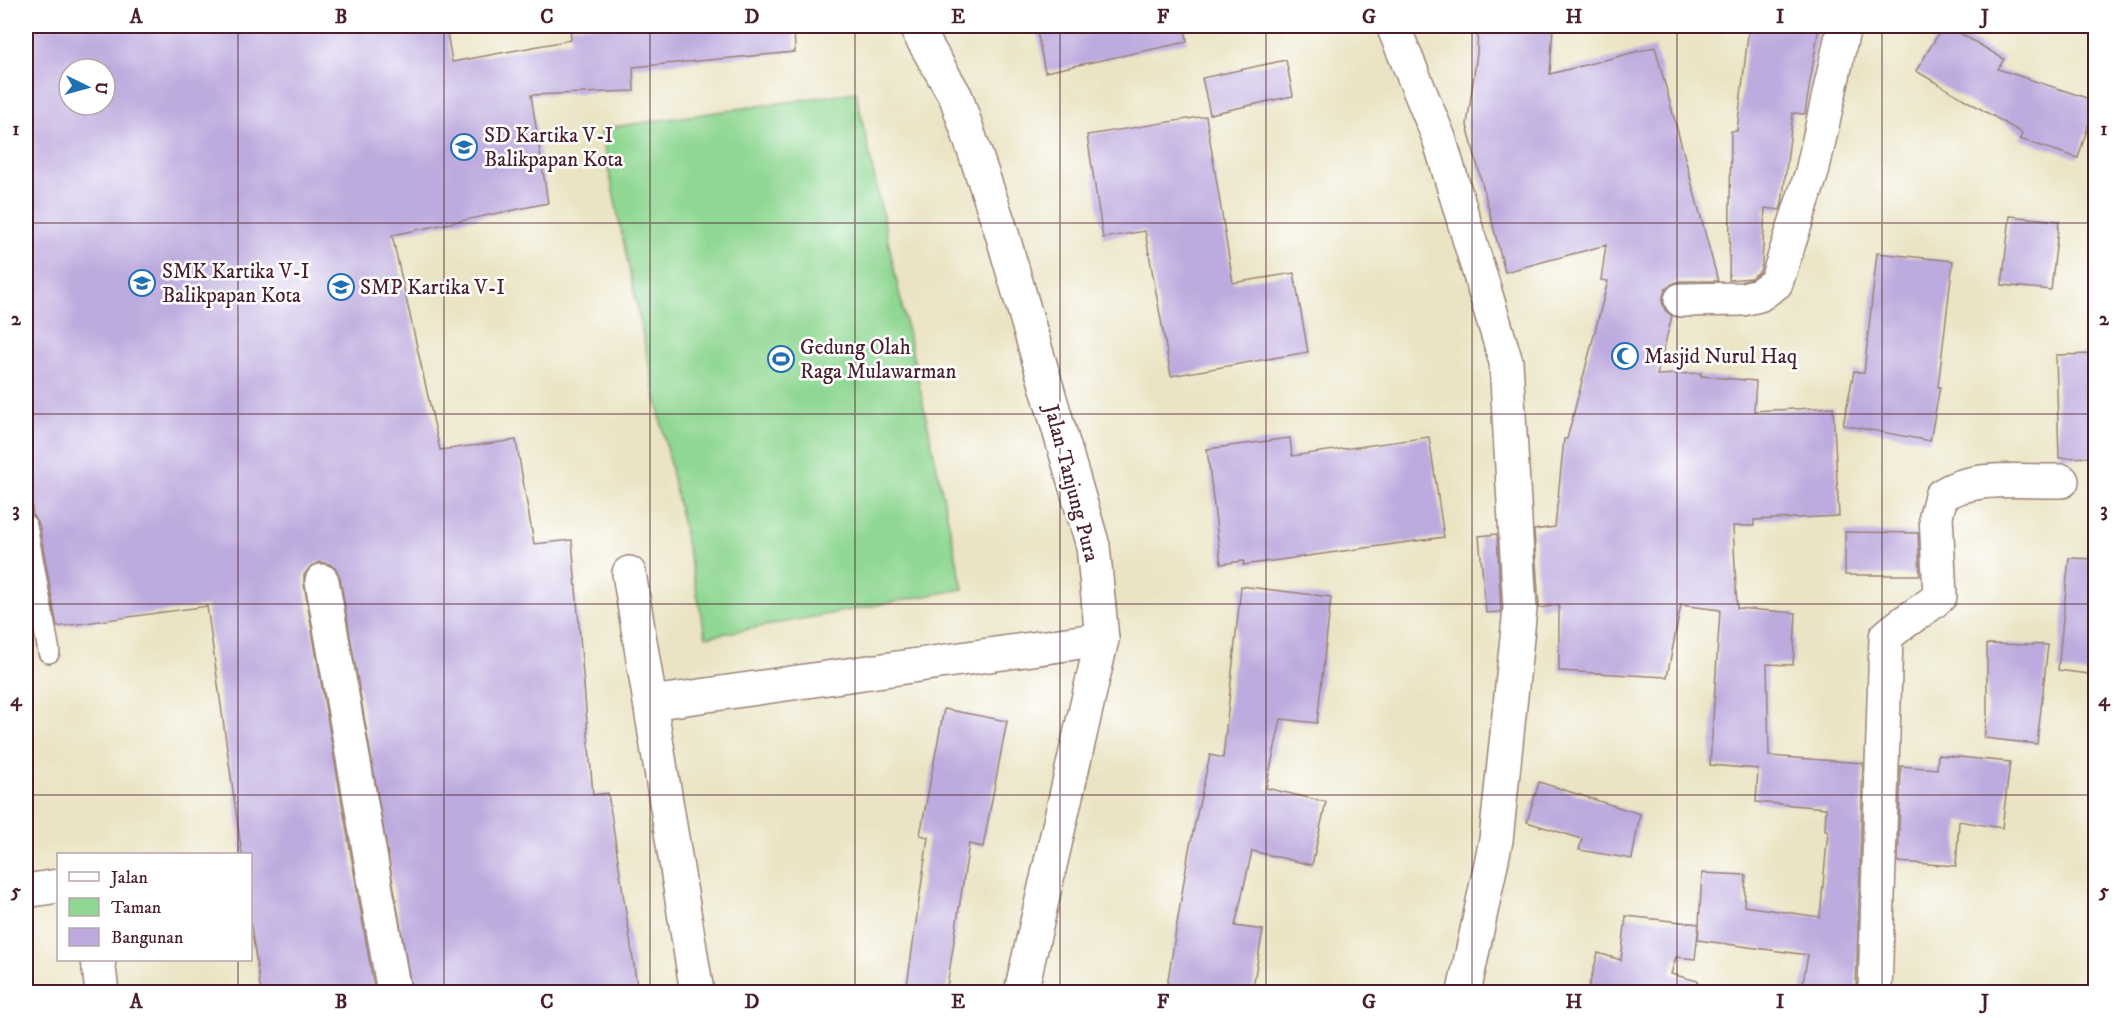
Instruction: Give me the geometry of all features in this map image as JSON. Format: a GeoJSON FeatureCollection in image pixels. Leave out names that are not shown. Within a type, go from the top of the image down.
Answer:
{"type":"FeatureCollection","features":[{"type":"Feature","properties":{"kind":"street","name":"Jalan Tanjung Pura"},"geometry":{"type":"LineString","coordinates":[[915,26],[956,97],[1000,227],[1093,546],[1102,639],[1021,993]]}},
{"type":"Feature","properties":{"kind":"street"},"geometry":{"type":"LineString","coordinates":[[1393,26],[1439,138],[1506,362],[1520,609],[1496,840],[1464,993]]}},
{"type":"Feature","properties":{"kind":"street"},"geometry":{"type":"LineString","coordinates":[[1681,300],[1743,299],[1759,295],[1776,283],[1812,172],[1844,26]]}},
{"type":"Feature","properties":{"kind":"street"},"geometry":{"type":"LineString","coordinates":[[1875,993],[1886,637],[1897,626],[1929,606],[1940,596],[1936,516],[1941,496],[1950,489],[1974,482],[2062,481]]}},
{"type":"Feature","properties":{"kind":"street"},"geometry":{"type":"LineString","coordinates":[[629,573],[697,993]]}},
{"type":"Feature","properties":{"kind":"street"},"geometry":{"type":"LineString","coordinates":[[322,581],[394,993]]}},
{"type":"Feature","properties":{"kind":"street"},"geometry":{"type":"LineString","coordinates":[[651,704],[1102,639]]}},
{"type":"Feature","properties":{"kind":"street"},"geometry":{"type":"LineString","coordinates":[[26,891],[57,886]]}},
{"type":"Feature","properties":{"kind":"street"},"geometry":{"type":"LineString","coordinates":[[98,961],[102,993]]}},
{"type":"Feature","properties":{"kind":"lane"},"geometry":{"type":"LineString","coordinates":[[26,526],[48,652]]}},
{"type":"Feature","properties":{"kind":"green space","name":"Gedung Olah Raga Mulawarman"},"geometry":{"type":"Polygon","coordinates":[[[856,92],[963,589],[706,637],[600,129],[856,92]]]}},
{"type":"Feature","properties":{"kind":"building"},"geometry":{"type":"Polygon","coordinates":[[[26,26],[446,26],[452,62],[571,40],[570,26],[794,26],[795,52],[633,67],[634,91],[531,95],[548,203],[392,235],[440,450],[516,440],[534,544],[572,540],[593,795],[608,793],[638,993],[412,993],[340,578],[336,569],[329,564],[319,562],[310,567],[304,575],[304,584],[375,993],[261,993],[252,932],[252,853],[242,853],[207,606],[57,627],[39,524],[33,516],[26,462],[26,26]]]}},
{"type":"Feature","properties":{"kind":"building"},"geometry":{"type":"Polygon","coordinates":[[[1036,26],[1185,26],[1187,42],[1045,72],[1036,26]]]}},
{"type":"Feature","properties":{"kind":"building"},"geometry":{"type":"Polygon","coordinates":[[[1478,26],[1553,26],[1550,74],[1655,47],[1718,281],[1680,281],[1665,290],[1662,301],[1665,310],[1672,316],[1657,375],[1701,373],[1701,376],[1756,381],[1754,411],[1833,407],[1839,516],[1754,520],[1754,526],[1733,526],[1737,608],[1796,613],[1793,665],[1767,664],[1769,756],[1863,763],[1856,993],[1801,993],[1808,955],[1698,940],[1702,873],[1746,875],[1744,906],[1820,917],[1828,831],[1825,830],[1826,808],[1756,802],[1758,769],[1710,765],[1720,610],[1681,605],[1667,677],[1559,671],[1559,605],[1539,608],[1534,530],[1555,527],[1564,439],[1567,439],[1608,281],[1601,280],[1606,245],[1505,272],[1467,125],[1477,53],[1478,26]]]}},
{"type":"Feature","properties":{"kind":"building"},"geometry":{"type":"Polygon","coordinates":[[[1749,26],[1819,26],[1805,114],[1793,113],[1782,204],[1780,210],[1765,208],[1760,271],[1751,278],[1729,280],[1731,131],[1737,131],[1749,26]]]}},
{"type":"Feature","properties":{"kind":"building"},"geometry":{"type":"Polygon","coordinates":[[[1943,26],[1948,26],[2004,59],[1998,69],[2096,101],[2078,158],[2020,139],[2022,133],[1916,71],[1943,26]]]}},
{"type":"Feature","properties":{"kind":"building"},"geometry":{"type":"Polygon","coordinates":[[[1286,60],[1293,96],[1210,114],[1202,78],[1286,60]]]}},
{"type":"Feature","properties":{"kind":"building"},"geometry":{"type":"Polygon","coordinates":[[[1206,116],[1233,283],[1294,273],[1308,352],[1171,376],[1145,231],[1103,238],[1087,135],[1206,116]]]}},
{"type":"Feature","properties":{"kind":"building"},"geometry":{"type":"Polygon","coordinates":[[[2010,216],[2059,221],[2051,290],[2002,285],[2010,216]]]}},
{"type":"Feature","properties":{"kind":"building"},"geometry":{"type":"Polygon","coordinates":[[[1877,253],[1953,261],[1938,387],[1940,387],[1930,441],[1843,425],[1854,371],[1864,373],[1877,253]]]}},
{"type":"Feature","properties":{"kind":"building"},"geometry":{"type":"Polygon","coordinates":[[[2096,354],[2096,457],[2059,458],[2056,355],[2096,354]]]}},
{"type":"Feature","properties":{"kind":"building"},"geometry":{"type":"Polygon","coordinates":[[[1429,437],[1444,537],[1243,565],[1244,561],[1221,564],[1207,449],[1290,438],[1292,456],[1429,437]]]}},
{"type":"Feature","properties":{"kind":"building"},"geometry":{"type":"Polygon","coordinates":[[[1845,532],[1918,533],[1920,575],[1845,575],[1845,532]]]}},
{"type":"Feature","properties":{"kind":"building"},"geometry":{"type":"Polygon","coordinates":[[[1497,534],[1501,612],[1486,613],[1479,536],[1497,534]]]}},
{"type":"Feature","properties":{"kind":"building"},"geometry":{"type":"Polygon","coordinates":[[[2069,558],[2096,559],[2096,675],[2058,670],[2069,558]]]}},
{"type":"Feature","properties":{"kind":"building"},"geometry":{"type":"Polygon","coordinates":[[[1241,586],[1331,597],[1317,723],[1281,719],[1266,788],[1326,802],[1312,865],[1252,851],[1235,926],[1263,930],[1252,993],[1203,993],[1167,986],[1189,850],[1210,755],[1223,758],[1241,586]]]}},
{"type":"Feature","properties":{"kind":"building"},"geometry":{"type":"Polygon","coordinates":[[[26,594],[32,630],[26,631],[26,594]]]}},
{"type":"Feature","properties":{"kind":"building"},"geometry":{"type":"Polygon","coordinates":[[[1987,644],[2048,645],[2037,744],[1984,738],[1987,715],[1987,644]]]}},
{"type":"Feature","properties":{"kind":"building"},"geometry":{"type":"Polygon","coordinates":[[[944,709],[1007,721],[983,847],[969,844],[946,993],[906,993],[928,837],[920,835],[944,709]]]}},
{"type":"Feature","properties":{"kind":"building"},"geometry":{"type":"Polygon","coordinates":[[[1938,755],[2010,762],[2002,828],[1959,821],[1956,866],[1898,862],[1901,766],[1937,769],[1938,755]]]}},
{"type":"Feature","properties":{"kind":"building"},"geometry":{"type":"Polygon","coordinates":[[[1539,782],[1640,814],[1632,859],[1579,850],[1582,839],[1527,822],[1539,782]]]}},
{"type":"Feature","properties":{"kind":"building"},"geometry":{"type":"Polygon","coordinates":[[[1626,916],[1699,924],[1695,959],[1676,957],[1671,974],[1698,981],[1696,993],[1587,993],[1598,953],[1621,960],[1626,916]]]}},
{"type":"Feature","properties":{"kind":"place","name":"SD Kartika V-I Balikpapan Kota"},"geometry":{"type":"Point","coordinates":[464,147]}},
{"type":"Feature","properties":{"kind":"place","name":"SMK Kartika V-I Balikpapan Kota"},"geometry":{"type":"Point","coordinates":[142,283]}},
{"type":"Feature","properties":{"kind":"place","name":"SMP Kartika V-I"},"geometry":{"type":"Point","coordinates":[341,287]}},
{"type":"Feature","properties":{"kind":"place","name":"Masjid Nurul Haq"},"geometry":{"type":"Point","coordinates":[1625,356]}},
{"type":"Feature","properties":{"kind":"place","name":"Gedung Olah Raga Mulawarman"},"geometry":{"type":"Point","coordinates":[781,359]}}]}
